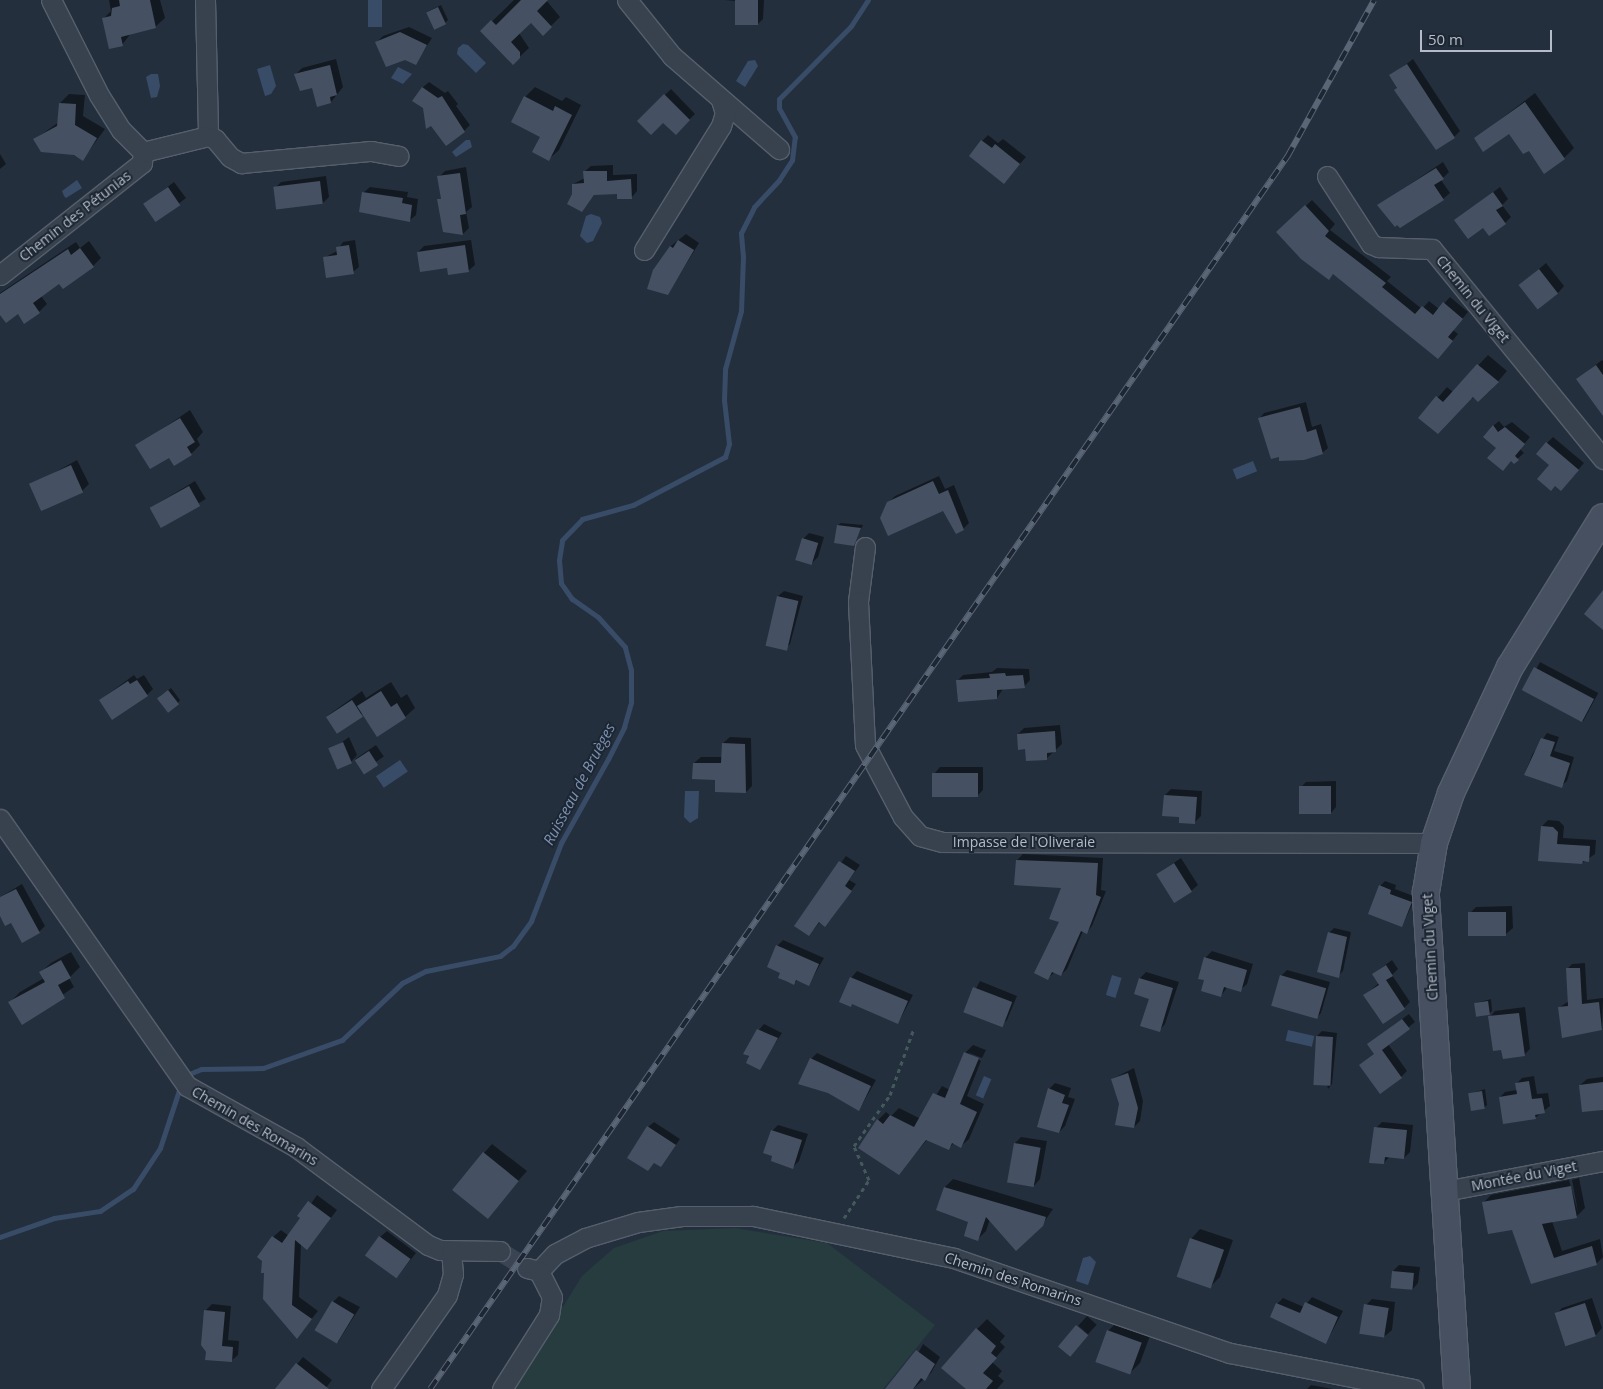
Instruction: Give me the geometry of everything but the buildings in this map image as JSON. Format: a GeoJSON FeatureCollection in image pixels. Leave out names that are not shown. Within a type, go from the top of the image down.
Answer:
{"type":"FeatureCollection","features":[{"type":"Feature","properties":{"kind":"street"},"geometry":{"type":"LineString","coordinates":[[51,0],[120,130],[143,152],[208,136],[215,138],[230,157],[241,163],[371,151],[399,156]]}},
{"type":"Feature","properties":{"kind":"street"},"geometry":{"type":"LineString","coordinates":[[205,0],[208,136]]}},
{"type":"Feature","properties":{"kind":"street"},"geometry":{"type":"LineString","coordinates":[[627,0],[661,45],[721,100],[779,148]]}},
{"type":"Feature","properties":{"kind":"street"},"geometry":{"type":"LineString","coordinates":[[644,250],[721,126],[725,114],[721,100]]}},
{"type":"Feature","properties":{"kind":"street","name":"Chemin des Pétunias"},"geometry":{"type":"LineString","coordinates":[[0,275],[131,174],[142,163],[143,152]]}},
{"type":"Feature","properties":{"kind":"street","name":"Chemin du Viget"},"geometry":{"type":"LineString","coordinates":[[1327,176],[1371,244],[1378,247],[1432,248],[1603,459]]}},
{"type":"Feature","properties":{"kind":"street","name":"Chemin du Viget"},"geometry":{"type":"LineString","coordinates":[[1457,1389],[1426,892],[1434,843],[1451,793],[1510,668],[1603,517]]}},
{"type":"Feature","properties":{"kind":"street","name":"Impasse de l'Oliveraie"},"geometry":{"type":"LineString","coordinates":[[865,547],[858,602],[866,745],[903,817],[920,836],[942,842],[1434,843]]}},
{"type":"Feature","properties":{"kind":"street","name":"Chemin des Romarins"},"geometry":{"type":"LineString","coordinates":[[0,819],[187,1086],[296,1147],[428,1245],[440,1250],[500,1251]]}},
{"type":"Feature","properties":{"kind":"street","name":"Montée du Viget"},"geometry":{"type":"LineString","coordinates":[[1445,1191],[1603,1161]]}},
{"type":"Feature","properties":{"kind":"street","name":"Chemin des Romarins"},"geometry":{"type":"LineString","coordinates":[[502,1389],[549,1315],[552,1297],[533,1270],[555,1254],[585,1238],[638,1222],[682,1216],[753,1216],[954,1258],[1230,1353],[1414,1389]]}},
{"type":"Feature","properties":{"kind":"street"},"geometry":{"type":"LineString","coordinates":[[381,1389],[447,1295],[453,1274],[450,1250]]}},
{"type":"Feature","properties":{"kind":"path"},"geometry":{"type":"LineString","coordinates":[[834,1233],[869,1180],[854,1146],[890,1095],[914,1028]]}},
{"type":"Feature","properties":{"kind":"green space"},"geometry":{"type":"Polygon","coordinates":[[[735,1228],[827,1243],[935,1325],[883,1389],[512,1389],[582,1276],[614,1248],[663,1231],[735,1228]]]}},
{"type":"Feature","properties":{"kind":"water"},"geometry":{"type":"Polygon","coordinates":[[[368,0],[382,0],[382,27],[368,27],[368,0]]]}},
{"type":"Feature","properties":{"kind":"water"},"geometry":{"type":"Polygon","coordinates":[[[463,44],[468,45],[486,63],[476,73],[457,54],[458,48],[463,44]]]}},
{"type":"Feature","properties":{"kind":"water"},"geometry":{"type":"Polygon","coordinates":[[[755,60],[758,66],[745,87],[736,81],[748,61],[755,60]]]}},
{"type":"Feature","properties":{"kind":"water"},"geometry":{"type":"Polygon","coordinates":[[[270,65],[276,86],[271,94],[265,96],[257,69],[270,65]]]}},
{"type":"Feature","properties":{"kind":"water"},"geometry":{"type":"Polygon","coordinates":[[[398,67],[412,74],[403,84],[391,78],[398,67]]]}},
{"type":"Feature","properties":{"kind":"water"},"geometry":{"type":"Polygon","coordinates":[[[151,74],[158,74],[160,86],[157,97],[151,98],[146,77],[151,74]]]}},
{"type":"Feature","properties":{"kind":"water"},"geometry":{"type":"Polygon","coordinates":[[[466,140],[470,140],[472,147],[456,157],[452,152],[466,140]]]}},
{"type":"Feature","properties":{"kind":"water"},"geometry":{"type":"Polygon","coordinates":[[[77,180],[82,188],[66,198],[62,191],[77,180]]]}},
{"type":"Feature","properties":{"kind":"water"},"geometry":{"type":"Polygon","coordinates":[[[591,214],[600,217],[602,223],[593,241],[587,243],[580,236],[586,216],[591,214]]]}},
{"type":"Feature","properties":{"kind":"water"},"geometry":{"type":"Polygon","coordinates":[[[1253,461],[1257,471],[1237,479],[1233,469],[1253,461]]]}},
{"type":"Feature","properties":{"kind":"water"},"geometry":{"type":"Polygon","coordinates":[[[400,760],[408,772],[384,788],[376,776],[400,760]]]}},
{"type":"Feature","properties":{"kind":"water"},"geometry":{"type":"Polygon","coordinates":[[[685,791],[699,791],[698,818],[690,823],[684,817],[685,791]]]}},
{"type":"Feature","properties":{"kind":"water"},"geometry":{"type":"Polygon","coordinates":[[[1112,975],[1122,978],[1115,998],[1106,995],[1112,975]]]}},
{"type":"Feature","properties":{"kind":"water"},"geometry":{"type":"Polygon","coordinates":[[[1288,1030],[1314,1036],[1312,1047],[1286,1041],[1288,1030]]]}},
{"type":"Feature","properties":{"kind":"water"},"geometry":{"type":"Polygon","coordinates":[[[984,1076],[991,1079],[983,1098],[976,1095],[984,1076]]]}},
{"type":"Feature","properties":{"kind":"water"},"geometry":{"type":"Polygon","coordinates":[[[1090,1256],[1096,1262],[1088,1285],[1076,1281],[1083,1258],[1090,1256]]]}},
{"type":"Feature","properties":{"kind":"waterway","name":"Ruisseau de Bruèges"},"geometry":{"type":"LineString","coordinates":[[184,1076],[201,1069],[263,1068],[342,1040],[402,983],[426,971],[500,956],[513,946],[531,921],[561,843],[624,727],[631,702],[631,670],[625,647],[598,617],[572,599],[561,583],[559,560],[562,540],[582,519],[633,505],[725,457],[729,444],[724,400],[725,369],[741,311],[743,257],[741,233],[754,207],[779,180],[792,160],[795,137],[779,108],[779,99],[851,26],[868,0]]}},
{"type":"Feature","properties":{"kind":"waterway","name":"Ruisseau de Bruèges"},"geometry":{"type":"LineString","coordinates":[[0,1237],[54,1218],[100,1211],[133,1189],[160,1148],[181,1084]]}},
{"type":"Feature","properties":{"kind":"tunnel"},"geometry":{"type":"LineString","coordinates":[[500,1251],[527,1268]]}},
{"type":"Feature","properties":{"kind":"railway"},"geometry":{"type":"LineString","coordinates":[[430,1389],[1287,157],[1374,0]]}}]}
